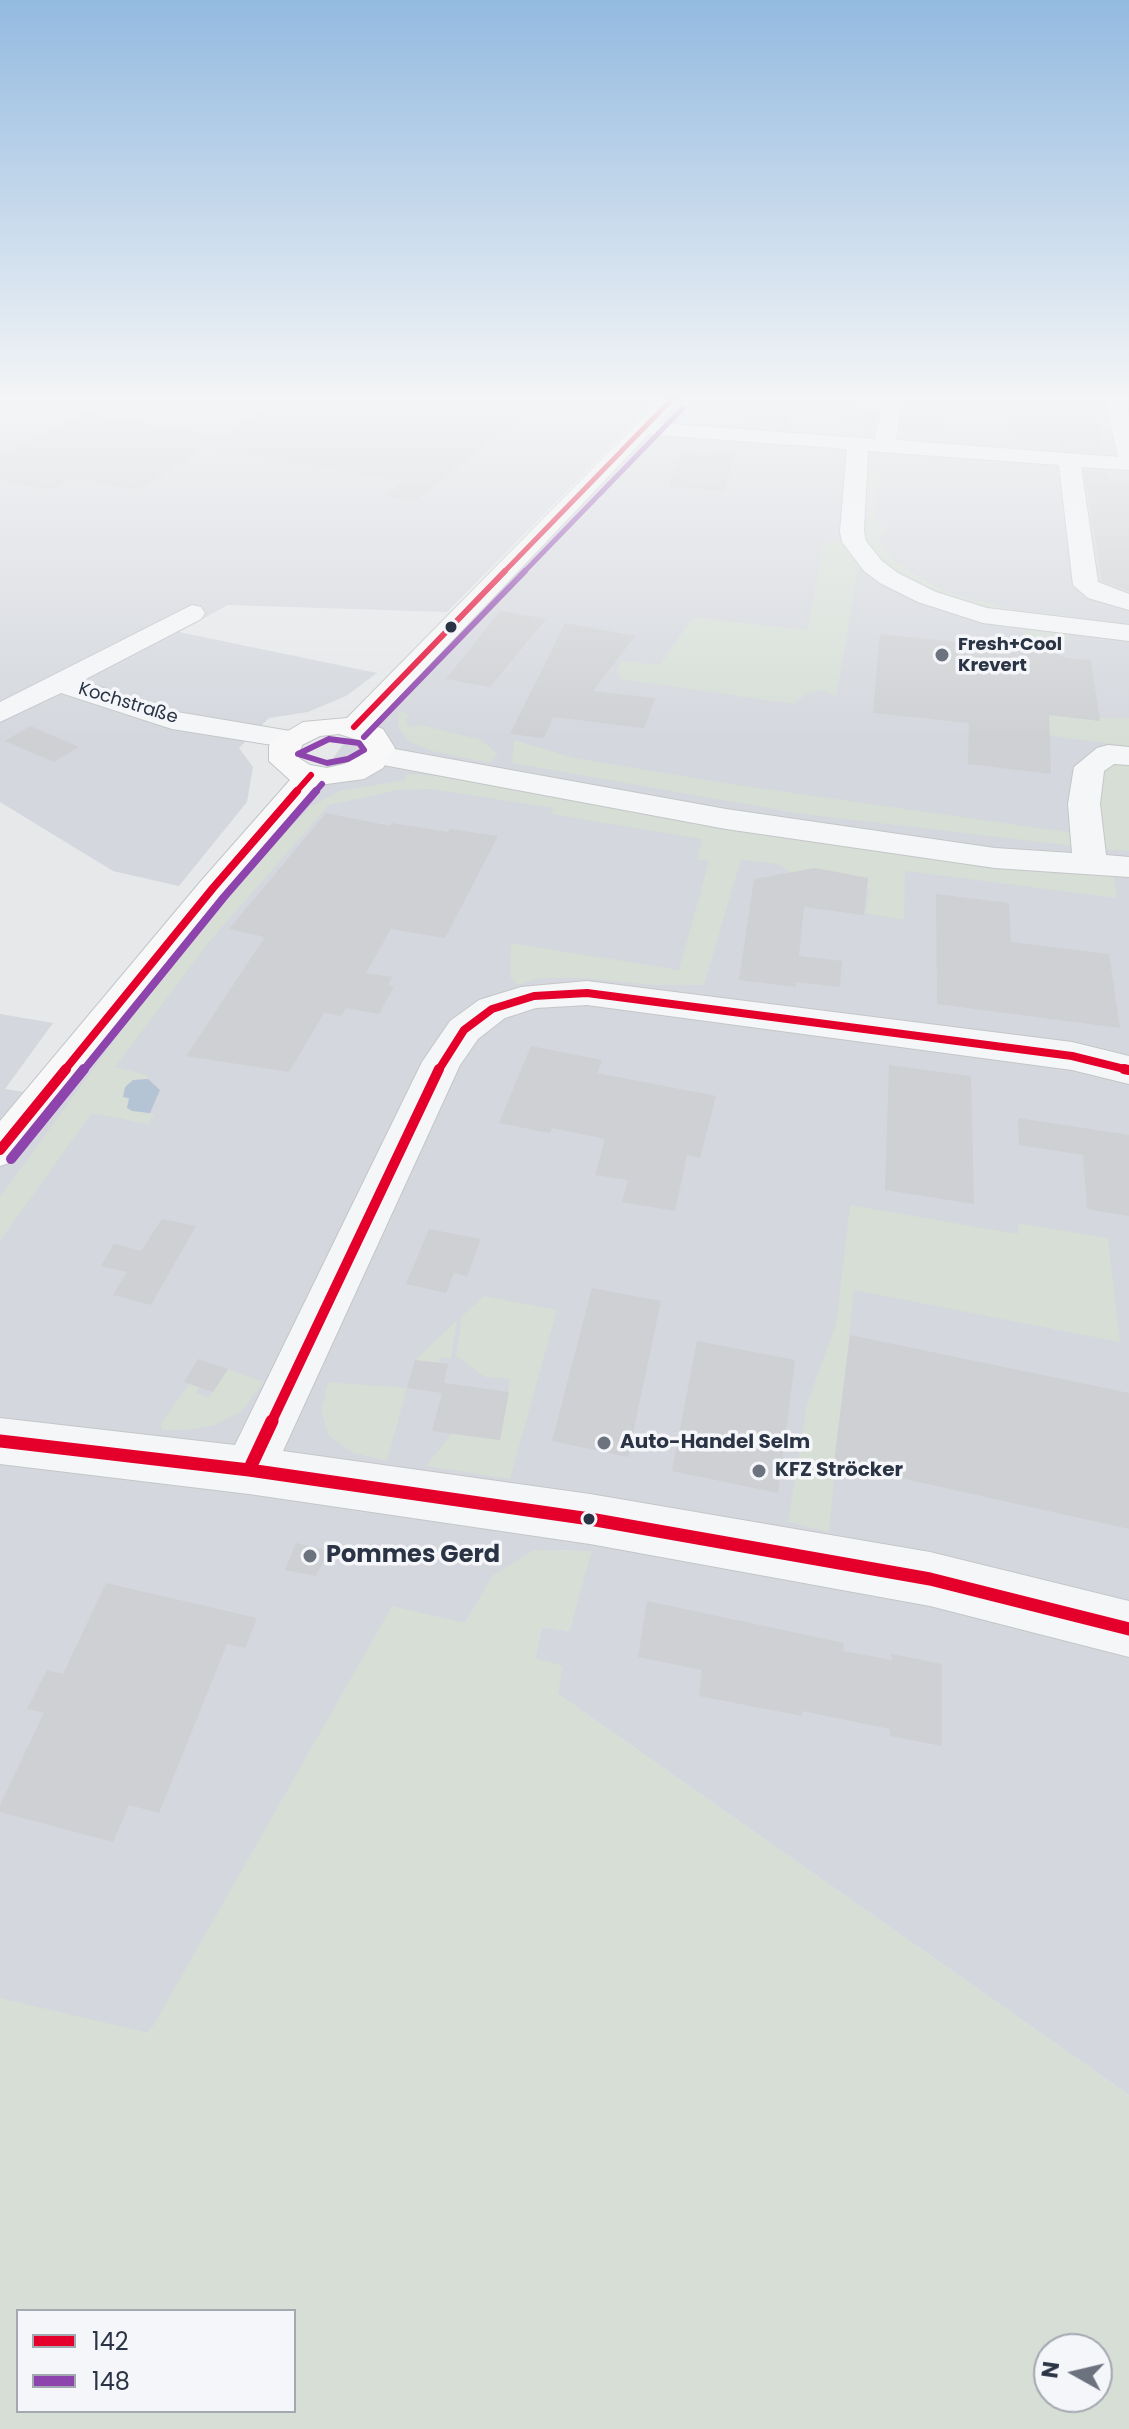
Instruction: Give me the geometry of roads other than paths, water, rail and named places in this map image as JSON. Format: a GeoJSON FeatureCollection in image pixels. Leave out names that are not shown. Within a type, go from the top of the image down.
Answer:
{"type":"FeatureCollection","features":[{"type":"Feature","properties":{"kind":"main road"},"geometry":{"type":"LineString","coordinates":[[354,727],[563,511]]}},
{"type":"Feature","properties":{"kind":"main road"},"geometry":{"type":"LineString","coordinates":[[327,725],[354,727],[373,735],[380,748],[378,755],[353,772],[327,777],[311,775],[291,768],[284,761],[284,746],[300,733],[327,725]]}},
{"type":"Feature","properties":{"kind":"main road"},"geometry":{"type":"LineString","coordinates":[[0,1150],[203,900],[311,775]]}},
{"type":"Feature","properties":{"kind":"street"},"geometry":{"type":"LineString","coordinates":[[853,511],[854,542],[873,566],[889,578],[927,597],[983,615],[1129,633]]}},
{"type":"Feature","properties":{"kind":"street"},"geometry":{"type":"LineString","coordinates":[[1076,511],[1086,585],[1097,593],[1129,602]]}},
{"type":"Feature","properties":{"kind":"street","name":"Kochstraße"},"geometry":{"type":"LineString","coordinates":[[0,713],[192,613]]}},
{"type":"Feature","properties":{"kind":"street","name":"Kochstraße"},"geometry":{"type":"LineString","coordinates":[[60,683],[172,720],[291,739]]}},
{"type":"Feature","properties":{"kind":"street"},"geometry":{"type":"LineString","coordinates":[[1090,865],[1084,804],[1089,767],[1108,754],[1129,756]]}},
{"type":"Feature","properties":{"kind":"street"},"geometry":{"type":"LineString","coordinates":[[378,755],[726,819],[891,844],[995,858],[1129,867]]}},
{"type":"Feature","properties":{"kind":"street"},"geometry":{"type":"LineString","coordinates":[[249,1470],[442,1062],[464,1030],[492,1009],[534,996],[587,993],[1072,1056],[1129,1070]]}},
{"type":"Feature","properties":{"kind":"street"},"geometry":{"type":"LineString","coordinates":[[0,1441],[249,1470],[590,1519],[930,1579],[1129,1629]]}},
{"type":"Feature","properties":{"kind":"water"},"geometry":{"type":"Polygon","coordinates":[[[148,1079],[160,1090],[150,1113],[127,1108],[129,1098],[123,1097],[125,1087],[133,1080],[148,1079]]]}},
{"type":"Feature","properties":{"kind":"place","name":"Fresh+Cool Krevert"},"geometry":{"type":"Point","coordinates":[942,655]}},
{"type":"Feature","properties":{"kind":"place","name":"Auto-Handel Selm"},"geometry":{"type":"Point","coordinates":[604,1443]}},
{"type":"Feature","properties":{"kind":"place","name":"KFZ Ströcker"},"geometry":{"type":"Point","coordinates":[759,1471]}},
{"type":"Feature","properties":{"kind":"place","name":"Pommes Gerd"},"geometry":{"type":"Point","coordinates":[310,1556]}}]}
